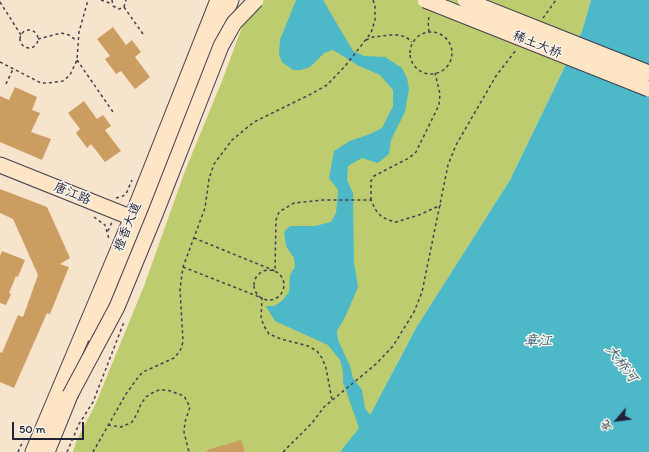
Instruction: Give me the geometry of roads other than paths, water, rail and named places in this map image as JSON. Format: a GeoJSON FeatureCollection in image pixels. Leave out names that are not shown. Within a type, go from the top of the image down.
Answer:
{"type":"FeatureCollection","features":[{"type":"Feature","properties":{"kind":"main road","name":"橙香大道"},"geometry":{"type":"LineString","coordinates":[[47,452],[138,219],[218,0]]}},
{"type":"Feature","properties":{"kind":"main road","name":"橙香大道"},"geometry":{"type":"LineString","coordinates":[[33,452],[138,219],[231,0]]}},
{"type":"Feature","properties":{"kind":"main road"},"geometry":{"type":"LineString","coordinates":[[70,395],[117,307],[159,205],[221,46],[234,23],[256,0]]}},
{"type":"Feature","properties":{"kind":"main road","name":"稀土大桥"},"geometry":{"type":"LineString","coordinates":[[425,0],[649,89]]}},
{"type":"Feature","properties":{"kind":"main road","name":"稀土大桥"},"geometry":{"type":"LineString","coordinates":[[465,0],[649,73]]}},
{"type":"Feature","properties":{"kind":"main road","name":"唐江路"},"geometry":{"type":"LineString","coordinates":[[0,165],[138,219]]}},
{"type":"Feature","properties":{"kind":"water","name":"章江"},"geometry":{"type":"Polygon","coordinates":[[[296,0],[323,0],[353,51],[364,56],[385,57],[402,68],[407,78],[409,89],[405,112],[391,140],[389,154],[378,163],[362,158],[348,166],[347,180],[353,193],[354,262],[358,287],[346,315],[337,331],[338,340],[350,366],[353,378],[362,390],[365,408],[370,415],[416,328],[510,180],[582,31],[591,0],[649,0],[649,452],[340,452],[359,428],[343,382],[343,371],[340,360],[328,345],[275,321],[266,306],[274,306],[282,301],[289,292],[290,275],[295,267],[294,258],[286,246],[284,232],[290,226],[315,226],[331,222],[336,213],[338,190],[329,178],[334,151],[350,141],[382,128],[393,106],[393,90],[380,75],[359,66],[333,50],[324,53],[310,67],[301,70],[293,70],[282,62],[279,54],[280,40],[296,0]]]}},
{"type":"Feature","properties":{"kind":"water label","name":"大桥河"},"geometry":{"type":"Point","coordinates":[621,364]}}]}
